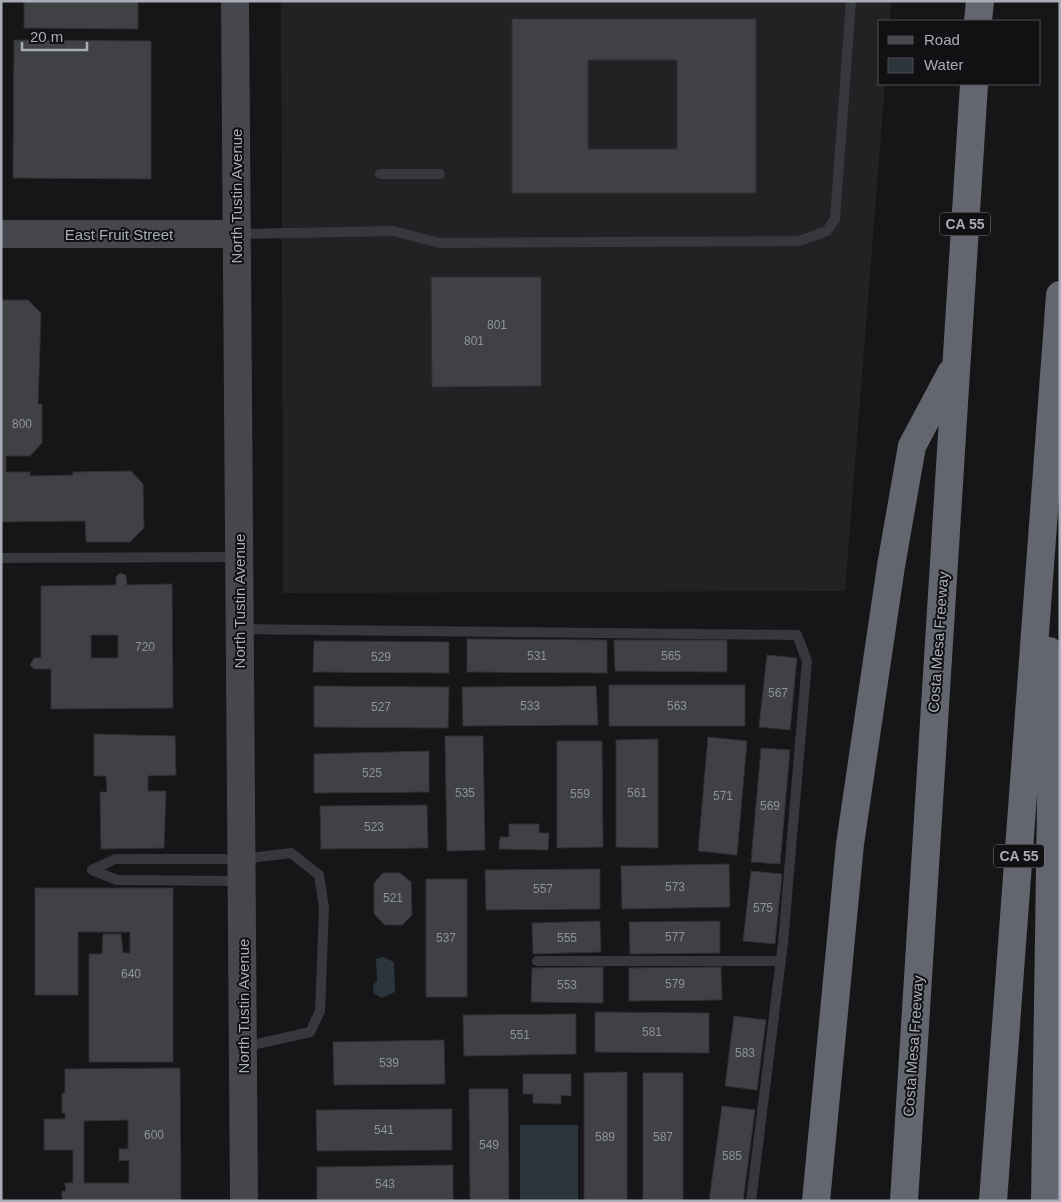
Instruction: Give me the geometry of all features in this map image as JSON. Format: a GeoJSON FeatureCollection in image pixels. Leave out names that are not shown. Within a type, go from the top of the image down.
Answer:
{"type":"FeatureCollection","features":[{"type":"Feature","properties":{"kind":"highway"},"geometry":{"type":"LineString","coordinates":[[978,20],[980,1]]}},
{"type":"Feature","properties":{"kind":"highway","name":"Costa Mesa Freeway"},"geometry":{"type":"LineString","coordinates":[[904,1201],[974,85]]}},
{"type":"Feature","properties":{"kind":"highway","name":"CA 55"},"geometry":{"type":"LineString","coordinates":[[993,1201],[1060,295]]}},
{"type":"Feature","properties":{"kind":"highway"},"geometry":{"type":"LineString","coordinates":[[816,1201],[850,844],[891,566],[912,446],[956,365]]}},
{"type":"Feature","properties":{"kind":"highway"},"geometry":{"type":"LineString","coordinates":[[1045,512],[1052,739],[1045,1201]]}},
{"type":"Feature","properties":{"kind":"main road","name":"North Tustin Avenue"},"geometry":{"type":"LineString","coordinates":[[235,1],[244,1201]]}},
{"type":"Feature","properties":{"kind":"main road","name":"East Fruit Street"},"geometry":{"type":"LineString","coordinates":[[1,234],[237,234]]}},
{"type":"Feature","properties":{"kind":"lane"},"geometry":{"type":"LineString","coordinates":[[237,234],[393,231],[440,243],[799,241],[827,231],[835,219],[851,1]]}},
{"type":"Feature","properties":{"kind":"lane"},"geometry":{"type":"LineString","coordinates":[[380,174],[440,174]]}},
{"type":"Feature","properties":{"kind":"lane"},"geometry":{"type":"LineString","coordinates":[[1,558],[239,557]]}},
{"type":"Feature","properties":{"kind":"lane"},"geometry":{"type":"LineString","coordinates":[[240,629],[798,635],[807,661],[781,961],[751,1201]]}},
{"type":"Feature","properties":{"kind":"lane"},"geometry":{"type":"LineString","coordinates":[[242,870],[115,859],[92,870],[117,880],[242,870],[291,854],[318,875],[324,908],[320,1011],[310,1032],[243,1047]]}},
{"type":"Feature","properties":{"kind":"lane"},"geometry":{"type":"LineString","coordinates":[[537,961],[781,961]]}},
{"type":"Feature","properties":{"kind":"shaded area"},"geometry":{"type":"Polygon","coordinates":[[[281,1],[891,1],[890,20],[878,20],[878,85],[885,85],[845,591],[283,593],[281,1]]]}},
{"type":"Feature","properties":{"kind":"water"},"geometry":{"type":"Polygon","coordinates":[[[383,957],[394,962],[395,992],[382,998],[374,994],[373,985],[377,981],[376,959],[383,957]]]}},
{"type":"Feature","properties":{"kind":"water"},"geometry":{"type":"Polygon","coordinates":[[[520,1125],[578,1125],[578,1201],[520,1201],[520,1125]]]}},
{"type":"Feature","properties":{"kind":"building"},"geometry":{"type":"Polygon","coordinates":[[[24,1],[138,1],[138,29],[24,28],[24,1]]]}},
{"type":"Feature","properties":{"kind":"building"},"geometry":{"type":"Polygon","coordinates":[[[512,19],[756,19],[756,193],[512,193],[512,19]],[[588,60],[588,149],[677,149],[677,60],[588,60]]]}},
{"type":"Feature","properties":{"kind":"building"},"geometry":{"type":"Polygon","coordinates":[[[14,40],[151,41],[151,179],[13,178],[14,40]]]}},
{"type":"Feature","properties":{"kind":"building"},"geometry":{"type":"Polygon","coordinates":[[[431,277],[541,277],[541,386],[432,387],[431,277]]]}},
{"type":"Feature","properties":{"kind":"building"},"geometry":{"type":"Polygon","coordinates":[[[1,300],[28,300],[41,313],[38,404],[42,404],[42,443],[30,456],[6,456],[6,472],[30,472],[30,476],[73,475],[73,472],[131,471],[143,484],[144,528],[130,542],[86,542],[85,521],[1,522],[1,300]]]}},
{"type":"Feature","properties":{"kind":"building"},"geometry":{"type":"Polygon","coordinates":[[[120,573],[126,575],[127,585],[172,584],[173,708],[51,709],[51,669],[34,669],[30,665],[34,658],[41,658],[41,586],[116,585],[116,577],[120,573]],[[91,635],[91,658],[118,658],[118,635],[91,635]]]}},
{"type":"Feature","properties":{"kind":"building"},"geometry":{"type":"Polygon","coordinates":[[[467,639],[607,640],[607,673],[467,672],[467,639]]]}},
{"type":"Feature","properties":{"kind":"building"},"geometry":{"type":"Polygon","coordinates":[[[614,640],[727,640],[727,672],[615,671],[614,640]]]}},
{"type":"Feature","properties":{"kind":"building"},"geometry":{"type":"Polygon","coordinates":[[[314,641],[449,642],[449,673],[313,672],[314,641]]]}},
{"type":"Feature","properties":{"kind":"building"},"geometry":{"type":"Polygon","coordinates":[[[767,655],[797,658],[790,730],[759,727],[767,655]]]}},
{"type":"Feature","properties":{"kind":"building"},"geometry":{"type":"Polygon","coordinates":[[[609,685],[745,685],[745,726],[609,726],[609,685]]]}},
{"type":"Feature","properties":{"kind":"building"},"geometry":{"type":"Polygon","coordinates":[[[314,686],[449,687],[448,728],[314,727],[314,686]]]}},
{"type":"Feature","properties":{"kind":"building"},"geometry":{"type":"Polygon","coordinates":[[[596,686],[598,725],[463,726],[462,687],[596,686]]]}},
{"type":"Feature","properties":{"kind":"building"},"geometry":{"type":"Polygon","coordinates":[[[94,734],[175,736],[176,775],[148,776],[148,791],[166,791],[164,848],[101,849],[100,792],[107,792],[106,776],[94,776],[94,734]]]}},
{"type":"Feature","properties":{"kind":"building"},"geometry":{"type":"Polygon","coordinates":[[[445,736],[483,736],[485,850],[447,851],[445,736]]]}},
{"type":"Feature","properties":{"kind":"building"},"geometry":{"type":"Polygon","coordinates":[[[708,737],[747,741],[737,855],[698,851],[708,737]]]}},
{"type":"Feature","properties":{"kind":"building"},"geometry":{"type":"Polygon","coordinates":[[[658,739],[658,848],[616,847],[616,740],[658,739]]]}},
{"type":"Feature","properties":{"kind":"building"},"geometry":{"type":"Polygon","coordinates":[[[557,741],[602,741],[603,847],[557,848],[557,741]]]}},
{"type":"Feature","properties":{"kind":"building"},"geometry":{"type":"Polygon","coordinates":[[[761,748],[790,750],[780,864],[751,862],[761,748]]]}},
{"type":"Feature","properties":{"kind":"building"},"geometry":{"type":"Polygon","coordinates":[[[429,751],[429,792],[314,793],[314,754],[429,751]]]}},
{"type":"Feature","properties":{"kind":"building"},"geometry":{"type":"Polygon","coordinates":[[[427,805],[428,848],[321,849],[320,806],[427,805]]]}},
{"type":"Feature","properties":{"kind":"building"},"geometry":{"type":"Polygon","coordinates":[[[509,824],[539,824],[539,833],[549,833],[548,850],[499,849],[500,837],[509,837],[509,824]]]}},
{"type":"Feature","properties":{"kind":"building"},"geometry":{"type":"Polygon","coordinates":[[[729,864],[730,907],[622,909],[621,866],[729,864]]]}},
{"type":"Feature","properties":{"kind":"building"},"geometry":{"type":"Polygon","coordinates":[[[600,869],[600,909],[486,910],[485,870],[600,869]]]}},
{"type":"Feature","properties":{"kind":"building"},"geometry":{"type":"Polygon","coordinates":[[[751,871],[782,874],[775,944],[743,941],[751,871]]]}},
{"type":"Feature","properties":{"kind":"building"},"geometry":{"type":"Polygon","coordinates":[[[383,873],[400,873],[411,882],[412,915],[402,925],[385,925],[374,914],[374,883],[383,873]]]}},
{"type":"Feature","properties":{"kind":"building"},"geometry":{"type":"Polygon","coordinates":[[[426,879],[467,879],[467,997],[426,997],[426,879]]]}},
{"type":"Feature","properties":{"kind":"building"},"geometry":{"type":"Polygon","coordinates":[[[35,888],[173,888],[173,1062],[89,1062],[89,954],[102,954],[103,934],[121,934],[123,953],[130,953],[130,932],[78,932],[78,995],[35,995],[35,888]]]}},
{"type":"Feature","properties":{"kind":"building"},"geometry":{"type":"Polygon","coordinates":[[[600,921],[601,952],[533,954],[532,923],[600,921]]]}},
{"type":"Feature","properties":{"kind":"building"},"geometry":{"type":"Polygon","coordinates":[[[720,921],[720,953],[630,954],[629,922],[720,921]]]}},
{"type":"Feature","properties":{"kind":"building"},"geometry":{"type":"Polygon","coordinates":[[[603,967],[603,1003],[531,1002],[532,968],[603,967]]]}},
{"type":"Feature","properties":{"kind":"building"},"geometry":{"type":"Polygon","coordinates":[[[721,967],[722,1000],[629,1001],[629,968],[721,967]]]}},
{"type":"Feature","properties":{"kind":"building"},"geometry":{"type":"Polygon","coordinates":[[[595,1012],[709,1013],[709,1053],[595,1052],[595,1012]]]}},
{"type":"Feature","properties":{"kind":"building"},"geometry":{"type":"Polygon","coordinates":[[[576,1014],[576,1054],[464,1056],[463,1015],[576,1014]]]}},
{"type":"Feature","properties":{"kind":"building"},"geometry":{"type":"Polygon","coordinates":[[[734,1016],[766,1020],[757,1090],[725,1086],[734,1016]]]}},
{"type":"Feature","properties":{"kind":"building"},"geometry":{"type":"Polygon","coordinates":[[[444,1040],[445,1084],[334,1085],[333,1042],[444,1040]]]}},
{"type":"Feature","properties":{"kind":"building"},"geometry":{"type":"Polygon","coordinates":[[[180,1068],[181,1201],[62,1201],[62,1191],[66,1191],[65,1183],[73,1183],[73,1150],[44,1150],[44,1119],[65,1119],[65,1113],[62,1113],[62,1093],[65,1093],[65,1069],[180,1068]],[[128,1120],[84,1121],[84,1183],[129,1183],[129,1160],[119,1161],[119,1149],[128,1149],[128,1120]]]}},
{"type":"Feature","properties":{"kind":"building"},"geometry":{"type":"Polygon","coordinates":[[[627,1072],[627,1201],[584,1201],[584,1073],[627,1072]]]}},
{"type":"Feature","properties":{"kind":"building"},"geometry":{"type":"Polygon","coordinates":[[[643,1073],[683,1073],[683,1201],[643,1201],[643,1073]]]}},
{"type":"Feature","properties":{"kind":"building"},"geometry":{"type":"Polygon","coordinates":[[[523,1074],[571,1074],[571,1096],[561,1095],[561,1104],[533,1103],[533,1094],[523,1094],[523,1074]]]}},
{"type":"Feature","properties":{"kind":"building"},"geometry":{"type":"Polygon","coordinates":[[[469,1089],[508,1089],[509,1201],[470,1201],[469,1089]]]}},
{"type":"Feature","properties":{"kind":"building"},"geometry":{"type":"Polygon","coordinates":[[[722,1106],[755,1110],[743,1201],[709,1201],[722,1106]]]}},
{"type":"Feature","properties":{"kind":"building"},"geometry":{"type":"Polygon","coordinates":[[[452,1109],[452,1150],[317,1151],[316,1110],[452,1109]]]}},
{"type":"Feature","properties":{"kind":"building"},"geometry":{"type":"Polygon","coordinates":[[[453,1165],[453,1201],[317,1201],[317,1167],[453,1165]]]}}]}
